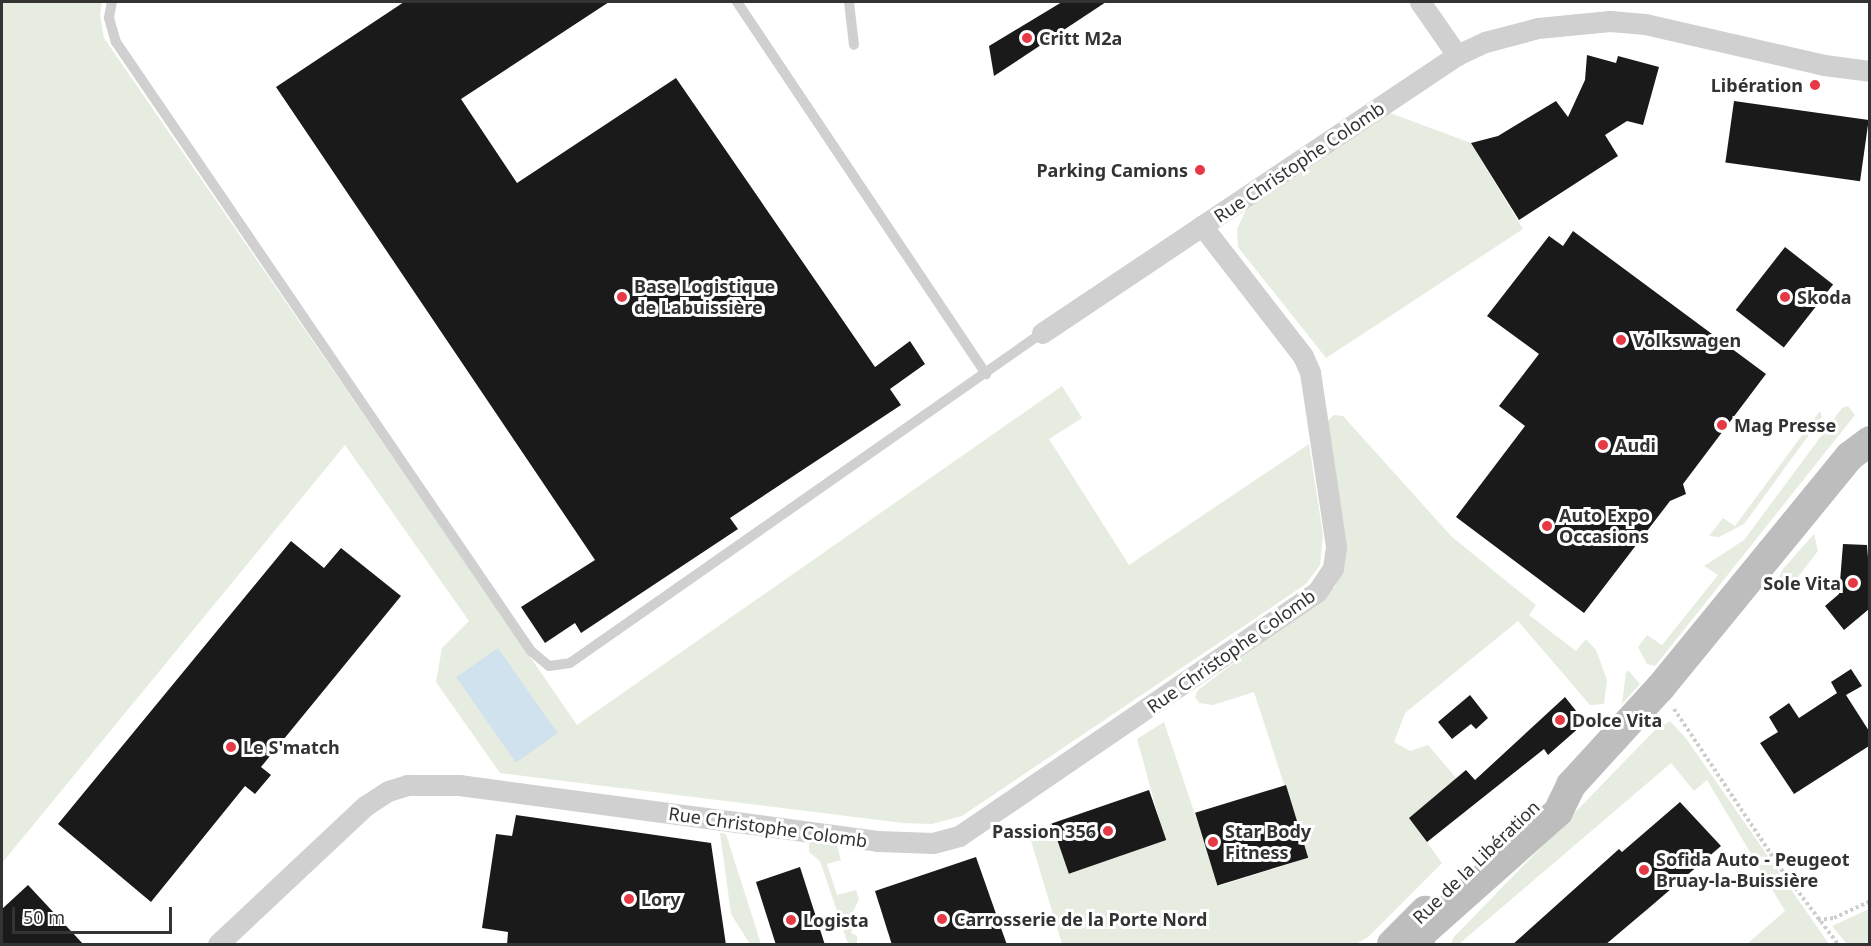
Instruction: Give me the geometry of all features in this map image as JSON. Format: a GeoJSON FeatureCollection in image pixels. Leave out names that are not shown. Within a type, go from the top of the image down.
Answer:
{"type":"FeatureCollection","features":[{"type":"Feature","properties":{"kind":"main road","name":"Rue de la Libération"},"geometry":{"type":"LineString","coordinates":[[1416,945],[1446,911],[1558,812],[1567,792],[1660,688],[1860,448],[1869,415]]}},
{"type":"Feature","properties":{"kind":"main road","name":"Rue de la Libération"},"geometry":{"type":"LineString","coordinates":[[1392,945],[1545,797],[1567,792]]}},
{"type":"Feature","properties":{"kind":"main road"},"geometry":{"type":"LineString","coordinates":[[1438,945],[1446,911]]}},
{"type":"Feature","properties":{"kind":"street"},"geometry":{"type":"LineString","coordinates":[[1420,2],[1457,55]]}},
{"type":"Feature","properties":{"kind":"street","name":"Rue Christophe Colomb"},"geometry":{"type":"LineString","coordinates":[[218,945],[365,806],[388,791],[408,785],[459,785],[877,841],[933,843],[959,836],[1317,592],[1333,568],[1336,546],[1310,372],[1303,356],[1202,226],[1457,55],[1511,34],[1574,22],[1610,21],[1645,24],[1824,65],[1869,71]]}},
{"type":"Feature","properties":{"kind":"street"},"geometry":{"type":"LineString","coordinates":[[1042,333],[1202,226]]}},
{"type":"Feature","properties":{"kind":"lane"},"geometry":{"type":"LineString","coordinates":[[112,2],[109,18],[116,42],[531,651],[549,666],[570,663],[1042,333]]}},
{"type":"Feature","properties":{"kind":"lane"},"geometry":{"type":"LineString","coordinates":[[737,2],[986,374]]}},
{"type":"Feature","properties":{"kind":"lane"},"geometry":{"type":"LineString","coordinates":[[849,2],[854,45]]}},
{"type":"Feature","properties":{"kind":"path"},"geometry":{"type":"LineString","coordinates":[[1660,688],[1817,920],[1838,945]]}},
{"type":"Feature","properties":{"kind":"path"},"geometry":{"type":"LineString","coordinates":[[1817,920],[1834,918],[1869,901]]}},
{"type":"Feature","properties":{"kind":"shaded area"},"geometry":{"type":"Polygon","coordinates":[[[2,2],[102,2],[100,15],[104,38],[577,725],[1062,386],[1082,418],[1049,439],[1129,565],[1309,444],[1323,535],[1320,565],[1306,584],[962,816],[932,824],[903,823],[500,773],[436,682],[442,648],[469,621],[345,445],[2,863],[2,2]]]}},
{"type":"Feature","properties":{"kind":"shaded area"},"geometry":{"type":"Polygon","coordinates":[[[1390,113],[1471,143],[1523,229],[1326,358],[1238,247],[1237,229],[1246,210],[1390,113]]]}},
{"type":"Feature","properties":{"kind":"shaded area"},"geometry":{"type":"Polygon","coordinates":[[[1848,406],[1855,415],[1655,666],[1647,664],[1638,647],[1647,635],[1662,645],[1718,575],[1704,566],[1744,540],[1842,408],[1848,406]]]}},
{"type":"Feature","properties":{"kind":"shaded area"},"geometry":{"type":"Polygon","coordinates":[[[1820,411],[1822,417],[1744,524],[1719,537],[1709,536],[1723,518],[1735,526],[1820,411]]]}},
{"type":"Feature","properties":{"kind":"shaded area"},"geometry":{"type":"Polygon","coordinates":[[[1334,415],[1343,416],[1452,537],[1536,605],[1529,615],[1576,651],[1586,639],[1596,650],[1607,680],[1604,704],[1590,705],[1518,621],[1405,713],[1394,742],[1410,751],[1428,745],[1457,779],[1409,818],[1442,863],[1368,937],[1356,944],[1062,944],[1031,841],[1051,823],[1069,873],[1165,840],[1137,739],[1164,722],[1219,886],[1308,858],[1254,692],[1213,705],[1199,703],[1195,697],[1198,690],[1335,587],[1347,547],[1327,421],[1334,415]]]}},
{"type":"Feature","properties":{"kind":"shaded area"},"geometry":{"type":"Polygon","coordinates":[[[1814,534],[1818,551],[1794,582],[1782,585],[1777,581],[1783,569],[1814,534]]]}},
{"type":"Feature","properties":{"kind":"shaded area"},"geometry":{"type":"Polygon","coordinates":[[[1628,670],[1640,684],[1622,704],[1626,673],[1628,670]]]}},
{"type":"Feature","properties":{"kind":"shaded area"},"geometry":{"type":"Polygon","coordinates":[[[1670,721],[1685,737],[1829,944],[1747,944],[1785,911],[1707,780],[1694,791],[1671,763],[1459,944],[1451,944],[1454,937],[1654,731],[1670,721]]]}},
{"type":"Feature","properties":{"kind":"shaded area"},"geometry":{"type":"Polygon","coordinates":[[[720,833],[726,834],[761,944],[750,944],[731,914],[720,833]]]}},
{"type":"Feature","properties":{"kind":"shaded area"},"geometry":{"type":"Polygon","coordinates":[[[809,843],[837,846],[841,860],[827,864],[837,895],[856,890],[859,899],[849,921],[854,925],[851,933],[857,936],[857,944],[848,944],[820,861],[809,852],[809,843]]]}},
{"type":"Feature","properties":{"kind":"shaded area"},"geometry":{"type":"Polygon","coordinates":[[[1869,909],[1869,944],[1847,944],[1832,926],[1869,909]]]}},
{"type":"Feature","properties":{"kind":"water"},"geometry":{"type":"Polygon","coordinates":[[[498,648],[558,733],[516,762],[456,677],[498,648]]]}},
{"type":"Feature","properties":{"kind":"building","name":"Base Logistique de Labuissière"},"geometry":{"type":"Polygon","coordinates":[[[404,2],[609,2],[461,99],[517,183],[676,78],[875,367],[910,341],[925,364],[890,389],[901,405],[730,518],[738,529],[581,633],[575,623],[545,643],[521,607],[595,560],[276,87],[404,2]]]}},
{"type":"Feature","properties":{"kind":"building","name":"Critt M2a"},"geometry":{"type":"Polygon","coordinates":[[[1062,2],[1106,2],[994,76],[989,46],[1062,2]]]}},
{"type":"Feature","properties":{"kind":"building"},"geometry":{"type":"Polygon","coordinates":[[[1587,55],[1616,63],[1618,56],[1659,67],[1643,125],[1627,121],[1605,135],[1618,156],[1519,220],[1471,143],[1498,136],[1556,101],[1568,117],[1585,80],[1587,55]]]}},
{"type":"Feature","properties":{"kind":"building"},"geometry":{"type":"Polygon","coordinates":[[[1734,101],[1869,120],[1860,181],[1725,162],[1734,101]]]}},
{"type":"Feature","properties":{"kind":"building"},"geometry":{"type":"Polygon","coordinates":[[[1573,231],[1766,374],[1683,484],[1686,494],[1670,501],[1584,613],[1456,517],[1525,426],[1499,406],[1539,354],[1487,316],[1549,236],[1563,246],[1573,231]]]}},
{"type":"Feature","properties":{"kind":"building","name":"Skoda"},"geometry":{"type":"Polygon","coordinates":[[[1785,247],[1833,285],[1784,348],[1736,310],[1785,247]]]}},
{"type":"Feature","properties":{"kind":"building"},"geometry":{"type":"Polygon","coordinates":[[[291,541],[324,568],[341,548],[401,596],[261,767],[271,775],[255,794],[245,786],[151,902],[58,824],[291,541]]]}},
{"type":"Feature","properties":{"kind":"building","name":"Sole Vita"},"geometry":{"type":"Polygon","coordinates":[[[1843,544],[1867,545],[1869,571],[1869,609],[1844,630],[1825,606],[1839,594],[1843,544]]]}},
{"type":"Feature","properties":{"kind":"building"},"geometry":{"type":"Polygon","coordinates":[[[1851,669],[1862,686],[1846,695],[1869,731],[1869,746],[1794,794],[1760,743],[1778,732],[1769,717],[1789,703],[1799,718],[1837,693],[1831,682],[1851,669]]]}},
{"type":"Feature","properties":{"kind":"building"},"geometry":{"type":"Polygon","coordinates":[[[1470,695],[1488,718],[1476,729],[1471,724],[1452,739],[1438,722],[1470,695]]]}},
{"type":"Feature","properties":{"kind":"building"},"geometry":{"type":"Polygon","coordinates":[[[1565,697],[1581,717],[1581,726],[1548,755],[1544,749],[1427,842],[1409,818],[1466,770],[1475,780],[1565,697]]]}},
{"type":"Feature","properties":{"kind":"building"},"geometry":{"type":"Polygon","coordinates":[[[1286,785],[1308,858],[1217,885],[1195,813],[1286,785]]]}},
{"type":"Feature","properties":{"kind":"building","name":"Passion 356"},"geometry":{"type":"Polygon","coordinates":[[[1149,790],[1166,840],[1069,874],[1052,824],[1149,790]]]}},
{"type":"Feature","properties":{"kind":"building","name":"Sofida Auto - Peugeot Bruay-la-Buissière"},"geometry":{"type":"Polygon","coordinates":[[[1680,802],[1721,846],[1650,907],[1605,945],[1512,945],[1619,849],[1622,852],[1680,802]]]}},
{"type":"Feature","properties":{"kind":"building"},"geometry":{"type":"Polygon","coordinates":[[[516,815],[711,843],[726,945],[507,945],[508,932],[482,928],[496,834],[512,836],[516,815]]]}},
{"type":"Feature","properties":{"kind":"building"},"geometry":{"type":"Polygon","coordinates":[[[976,857],[1007,945],[892,945],[875,891],[976,857]]]}},
{"type":"Feature","properties":{"kind":"building"},"geometry":{"type":"Polygon","coordinates":[[[800,867],[825,945],[776,945],[756,882],[800,867]]]}},
{"type":"Feature","properties":{"kind":"building"},"geometry":{"type":"Polygon","coordinates":[[[28,885],[84,945],[2,945],[2,909],[28,885]]]}},
{"type":"Feature","properties":{"kind":"place","name":"Critt M2a"},"geometry":{"type":"Point","coordinates":[1027,38]}},
{"type":"Feature","properties":{"kind":"place","name":"Libération"},"geometry":{"type":"Point","coordinates":[1815,85]}},
{"type":"Feature","properties":{"kind":"place","name":"Parking Camions"},"geometry":{"type":"Point","coordinates":[1200,170]}},
{"type":"Feature","properties":{"kind":"place","name":"Base Logistique de Labuissière"},"geometry":{"type":"Point","coordinates":[622,297]}},
{"type":"Feature","properties":{"kind":"place","name":"Skoda"},"geometry":{"type":"Point","coordinates":[1785,297]}},
{"type":"Feature","properties":{"kind":"place","name":"Volkswagen"},"geometry":{"type":"Point","coordinates":[1621,340]}},
{"type":"Feature","properties":{"kind":"place","name":"Mag Presse"},"geometry":{"type":"Point","coordinates":[1722,425]}},
{"type":"Feature","properties":{"kind":"place","name":"Audi"},"geometry":{"type":"Point","coordinates":[1603,445]}},
{"type":"Feature","properties":{"kind":"place","name":"Auto Expo Occasions"},"geometry":{"type":"Point","coordinates":[1547,526]}},
{"type":"Feature","properties":{"kind":"place","name":"Sole Vita"},"geometry":{"type":"Point","coordinates":[1853,583]}},
{"type":"Feature","properties":{"kind":"place","name":"Dolce Vita"},"geometry":{"type":"Point","coordinates":[1560,720]}},
{"type":"Feature","properties":{"kind":"place","name":"Le S'match"},"geometry":{"type":"Point","coordinates":[231,747]}},
{"type":"Feature","properties":{"kind":"place","name":"Passion 356"},"geometry":{"type":"Point","coordinates":[1108,831]}},
{"type":"Feature","properties":{"kind":"place","name":"Star Body Fitness"},"geometry":{"type":"Point","coordinates":[1213,842]}},
{"type":"Feature","properties":{"kind":"place","name":"Sofida Auto - Peugeot Bruay-la-Buissière"},"geometry":{"type":"Point","coordinates":[1644,870]}},
{"type":"Feature","properties":{"kind":"place","name":"Lory"},"geometry":{"type":"Point","coordinates":[629,899]}},
{"type":"Feature","properties":{"kind":"place","name":"Carrosserie de la Porte Nord"},"geometry":{"type":"Point","coordinates":[942,919]}},
{"type":"Feature","properties":{"kind":"place","name":"Logista"},"geometry":{"type":"Point","coordinates":[791,920]}}]}
